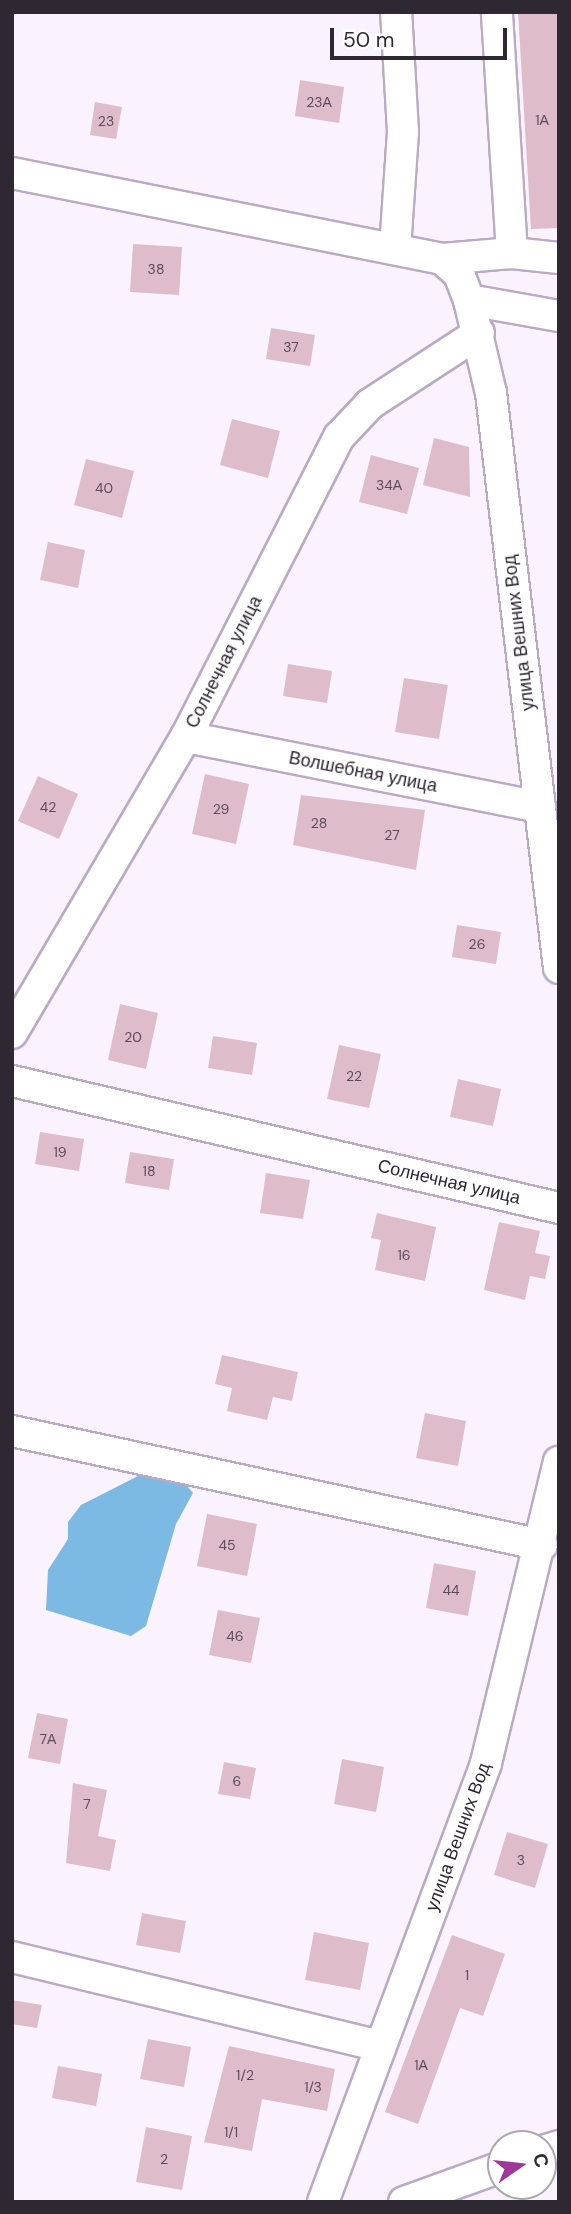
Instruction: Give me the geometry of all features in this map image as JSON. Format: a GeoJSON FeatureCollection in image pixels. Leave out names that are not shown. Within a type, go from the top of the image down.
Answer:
{"type":"FeatureCollection","features":[{"type":"Feature","properties":{"kind":"street"},"geometry":{"type":"LineString","coordinates":[[395,249],[403,132],[396,12]]}},
{"type":"Feature","properties":{"kind":"street"},"geometry":{"type":"LineString","coordinates":[[497,15],[512,253]]}},
{"type":"Feature","properties":{"kind":"street"},"geometry":{"type":"LineString","coordinates":[[12,173],[442,259],[512,253],[559,258]]}},
{"type":"Feature","properties":{"kind":"street","name":"улица Вешних Вод"},"geometry":{"type":"LineString","coordinates":[[442,259],[459,274],[479,333],[540,807],[552,853],[559,968]]}},
{"type":"Feature","properties":{"kind":"street"},"geometry":{"type":"LineString","coordinates":[[469,300],[559,316]]}},
{"type":"Feature","properties":{"kind":"street","name":"Солнечная улица"},"geometry":{"type":"LineString","coordinates":[[12,1033],[186,737],[338,437],[370,404],[479,333]]}},
{"type":"Feature","properties":{"kind":"street","name":"Волшебная улица"},"geometry":{"type":"LineString","coordinates":[[186,737],[540,807]]}},
{"type":"Feature","properties":{"kind":"street","name":"Солнечная улица"},"geometry":{"type":"LineString","coordinates":[[12,1081],[559,1208]]}},
{"type":"Feature","properties":{"kind":"street"},"geometry":{"type":"LineString","coordinates":[[12,1431],[545,1564]]}},
{"type":"Feature","properties":{"kind":"street","name":"улица Вешних Вод"},"geometry":{"type":"LineString","coordinates":[[323,2202],[486,1763],[545,1564],[559,1462]]}},
{"type":"Feature","properties":{"kind":"street"},"geometry":{"type":"LineString","coordinates":[[12,1957],[380,2046]]}},
{"type":"Feature","properties":{"kind":"street"},"geometry":{"type":"LineString","coordinates":[[404,2202],[487,2172]]}},
{"type":"Feature","properties":{"kind":"water"},"geometry":{"type":"Polygon","coordinates":[[[146,1472],[182,1480],[193,1493],[176,1524],[146,1626],[131,1636],[46,1610],[48,1570],[68,1539],[68,1522],[81,1505],[146,1472]]]}},
{"type":"Feature","properties":{"kind":"building"},"geometry":{"type":"Polygon","coordinates":[[[518,12],[559,12],[559,228],[531,229],[518,12]]]}},
{"type":"Feature","properties":{"kind":"building"},"geometry":{"type":"Polygon","coordinates":[[[300,80],[344,87],[339,123],[295,116],[300,80]]]}},
{"type":"Feature","properties":{"kind":"building"},"geometry":{"type":"Polygon","coordinates":[[[95,102],[122,107],[116,139],[90,135],[95,102]]]}},
{"type":"Feature","properties":{"kind":"building"},"geometry":{"type":"Polygon","coordinates":[[[133,244],[182,247],[179,295],[130,292],[133,244]]]}},
{"type":"Feature","properties":{"kind":"building"},"geometry":{"type":"Polygon","coordinates":[[[271,328],[315,335],[310,366],[266,359],[271,328]]]}},
{"type":"Feature","properties":{"kind":"building"},"geometry":{"type":"Polygon","coordinates":[[[232,419],[280,431],[268,478],[220,465],[232,419]]]}},
{"type":"Feature","properties":{"kind":"building"},"geometry":{"type":"Polygon","coordinates":[[[434,438],[469,447],[470,497],[423,485],[434,438]]]}},
{"type":"Feature","properties":{"kind":"building"},"geometry":{"type":"Polygon","coordinates":[[[371,455],[419,468],[407,514],[359,502],[371,455]]]}},
{"type":"Feature","properties":{"kind":"building"},"geometry":{"type":"Polygon","coordinates":[[[86,459],[134,471],[122,518],[74,505],[86,459]]]}},
{"type":"Feature","properties":{"kind":"building"},"geometry":{"type":"Polygon","coordinates":[[[48,542],[85,550],[78,588],[40,580],[48,542]]]}},
{"type":"Feature","properties":{"kind":"building"},"geometry":{"type":"Polygon","coordinates":[[[288,664],[332,671],[327,703],[283,696],[288,664]]]}},
{"type":"Feature","properties":{"kind":"building"},"geometry":{"type":"Polygon","coordinates":[[[404,678],[448,685],[439,739],[395,732],[404,678]]]}},
{"type":"Feature","properties":{"kind":"building"},"geometry":{"type":"Polygon","coordinates":[[[205,774],[249,784],[236,844],[192,834],[205,774]]]}},
{"type":"Feature","properties":{"kind":"building"},"geometry":{"type":"Polygon","coordinates":[[[38,776],[78,794],[59,839],[18,821],[38,776]]]}},
{"type":"Feature","properties":{"kind":"building"},"geometry":{"type":"Polygon","coordinates":[[[301,795],[425,810],[416,870],[293,845],[301,795]]]}},
{"type":"Feature","properties":{"kind":"building"},"geometry":{"type":"Polygon","coordinates":[[[457,925],[501,932],[496,964],[452,957],[457,925]]]}},
{"type":"Feature","properties":{"kind":"building"},"geometry":{"type":"Polygon","coordinates":[[[120,1004],[158,1013],[146,1069],[108,1060],[120,1004]]]}},
{"type":"Feature","properties":{"kind":"building"},"geometry":{"type":"Polygon","coordinates":[[[213,1036],[257,1043],[252,1075],[208,1068],[213,1036]]]}},
{"type":"Feature","properties":{"kind":"building"},"geometry":{"type":"Polygon","coordinates":[[[339,1045],[381,1054],[369,1108],[327,1099],[339,1045]]]}},
{"type":"Feature","properties":{"kind":"building"},"geometry":{"type":"Polygon","coordinates":[[[458,1079],[501,1089],[493,1126],[450,1117],[458,1079]]]}},
{"type":"Feature","properties":{"kind":"building"},"geometry":{"type":"Polygon","coordinates":[[[40,1132],[84,1139],[79,1171],[35,1164],[40,1132]]]}},
{"type":"Feature","properties":{"kind":"building"},"geometry":{"type":"Polygon","coordinates":[[[130,1152],[174,1159],[169,1190],[125,1183],[130,1152]]]}},
{"type":"Feature","properties":{"kind":"building"},"geometry":{"type":"Polygon","coordinates":[[[266,1173],[310,1180],[303,1219],[260,1213],[266,1173]]]}},
{"type":"Feature","properties":{"kind":"building"},"geometry":{"type":"Polygon","coordinates":[[[377,1213],[436,1227],[425,1281],[375,1270],[381,1240],[371,1238],[377,1213]]]}},
{"type":"Feature","properties":{"kind":"building"},"geometry":{"type":"Polygon","coordinates":[[[499,1222],[540,1231],[535,1253],[550,1256],[545,1279],[530,1276],[525,1300],[484,1290],[499,1222]]]}},
{"type":"Feature","properties":{"kind":"building"},"geometry":{"type":"Polygon","coordinates":[[[222,1355],[298,1372],[292,1401],[273,1397],[267,1420],[227,1411],[232,1388],[215,1384],[222,1355]]]}},
{"type":"Feature","properties":{"kind":"building"},"geometry":{"type":"Polygon","coordinates":[[[425,1413],[466,1421],[458,1466],[416,1458],[425,1413]]]}},
{"type":"Feature","properties":{"kind":"building"},"geometry":{"type":"Polygon","coordinates":[[[207,1514],[257,1524],[247,1576],[197,1566],[207,1514]]]}},
{"type":"Feature","properties":{"kind":"building"},"geometry":{"type":"Polygon","coordinates":[[[434,1563],[476,1571],[468,1616],[426,1608],[434,1563]]]}},
{"type":"Feature","properties":{"kind":"building"},"geometry":{"type":"Polygon","coordinates":[[[218,1610],[260,1618],[251,1663],[209,1655],[218,1610]]]}},
{"type":"Feature","properties":{"kind":"building"},"geometry":{"type":"Polygon","coordinates":[[[37,1713],[68,1719],[60,1764],[28,1758],[37,1713]]]}},
{"type":"Feature","properties":{"kind":"building"},"geometry":{"type":"Polygon","coordinates":[[[342,1759],[384,1767],[376,1812],[334,1804],[342,1759]]]}},
{"type":"Feature","properties":{"kind":"building"},"geometry":{"type":"Polygon","coordinates":[[[224,1762],[256,1768],[250,1799],[218,1794],[224,1762]]]}},
{"type":"Feature","properties":{"kind":"building"},"geometry":{"type":"Polygon","coordinates":[[[73,1783],[107,1790],[98,1836],[116,1840],[110,1871],[66,1863],[73,1783]]]}},
{"type":"Feature","properties":{"kind":"building"},"geometry":{"type":"Polygon","coordinates":[[[507,1832],[548,1844],[535,1888],[494,1875],[507,1832]]]}},
{"type":"Feature","properties":{"kind":"building"},"geometry":{"type":"Polygon","coordinates":[[[142,1913],[186,1921],[180,1953],[136,1945],[142,1913]]]}},
{"type":"Feature","properties":{"kind":"building"},"geometry":{"type":"Polygon","coordinates":[[[314,1932],[369,1943],[360,1990],[305,1980],[314,1932]]]}},
{"type":"Feature","properties":{"kind":"building"},"geometry":{"type":"Polygon","coordinates":[[[452,1935],[505,1954],[483,2016],[460,2008],[418,2124],[385,2112],[452,1935]]]}},
{"type":"Feature","properties":{"kind":"building"},"geometry":{"type":"Polygon","coordinates":[[[12,2000],[42,2005],[37,2028],[12,2024],[12,2000]]]}},
{"type":"Feature","properties":{"kind":"building"},"geometry":{"type":"Polygon","coordinates":[[[148,2039],[191,2047],[184,2087],[140,2079],[148,2039]]]}},
{"type":"Feature","properties":{"kind":"building"},"geometry":{"type":"Polygon","coordinates":[[[229,2046],[335,2069],[327,2111],[262,2099],[252,2151],[204,2142],[229,2046]]]}},
{"type":"Feature","properties":{"kind":"building"},"geometry":{"type":"Polygon","coordinates":[[[58,2066],[102,2074],[96,2106],[52,2098],[58,2066]]]}},
{"type":"Feature","properties":{"kind":"building"},"geometry":{"type":"Polygon","coordinates":[[[146,2127],[192,2136],[182,2190],[136,2182],[146,2127]]]}}]}
